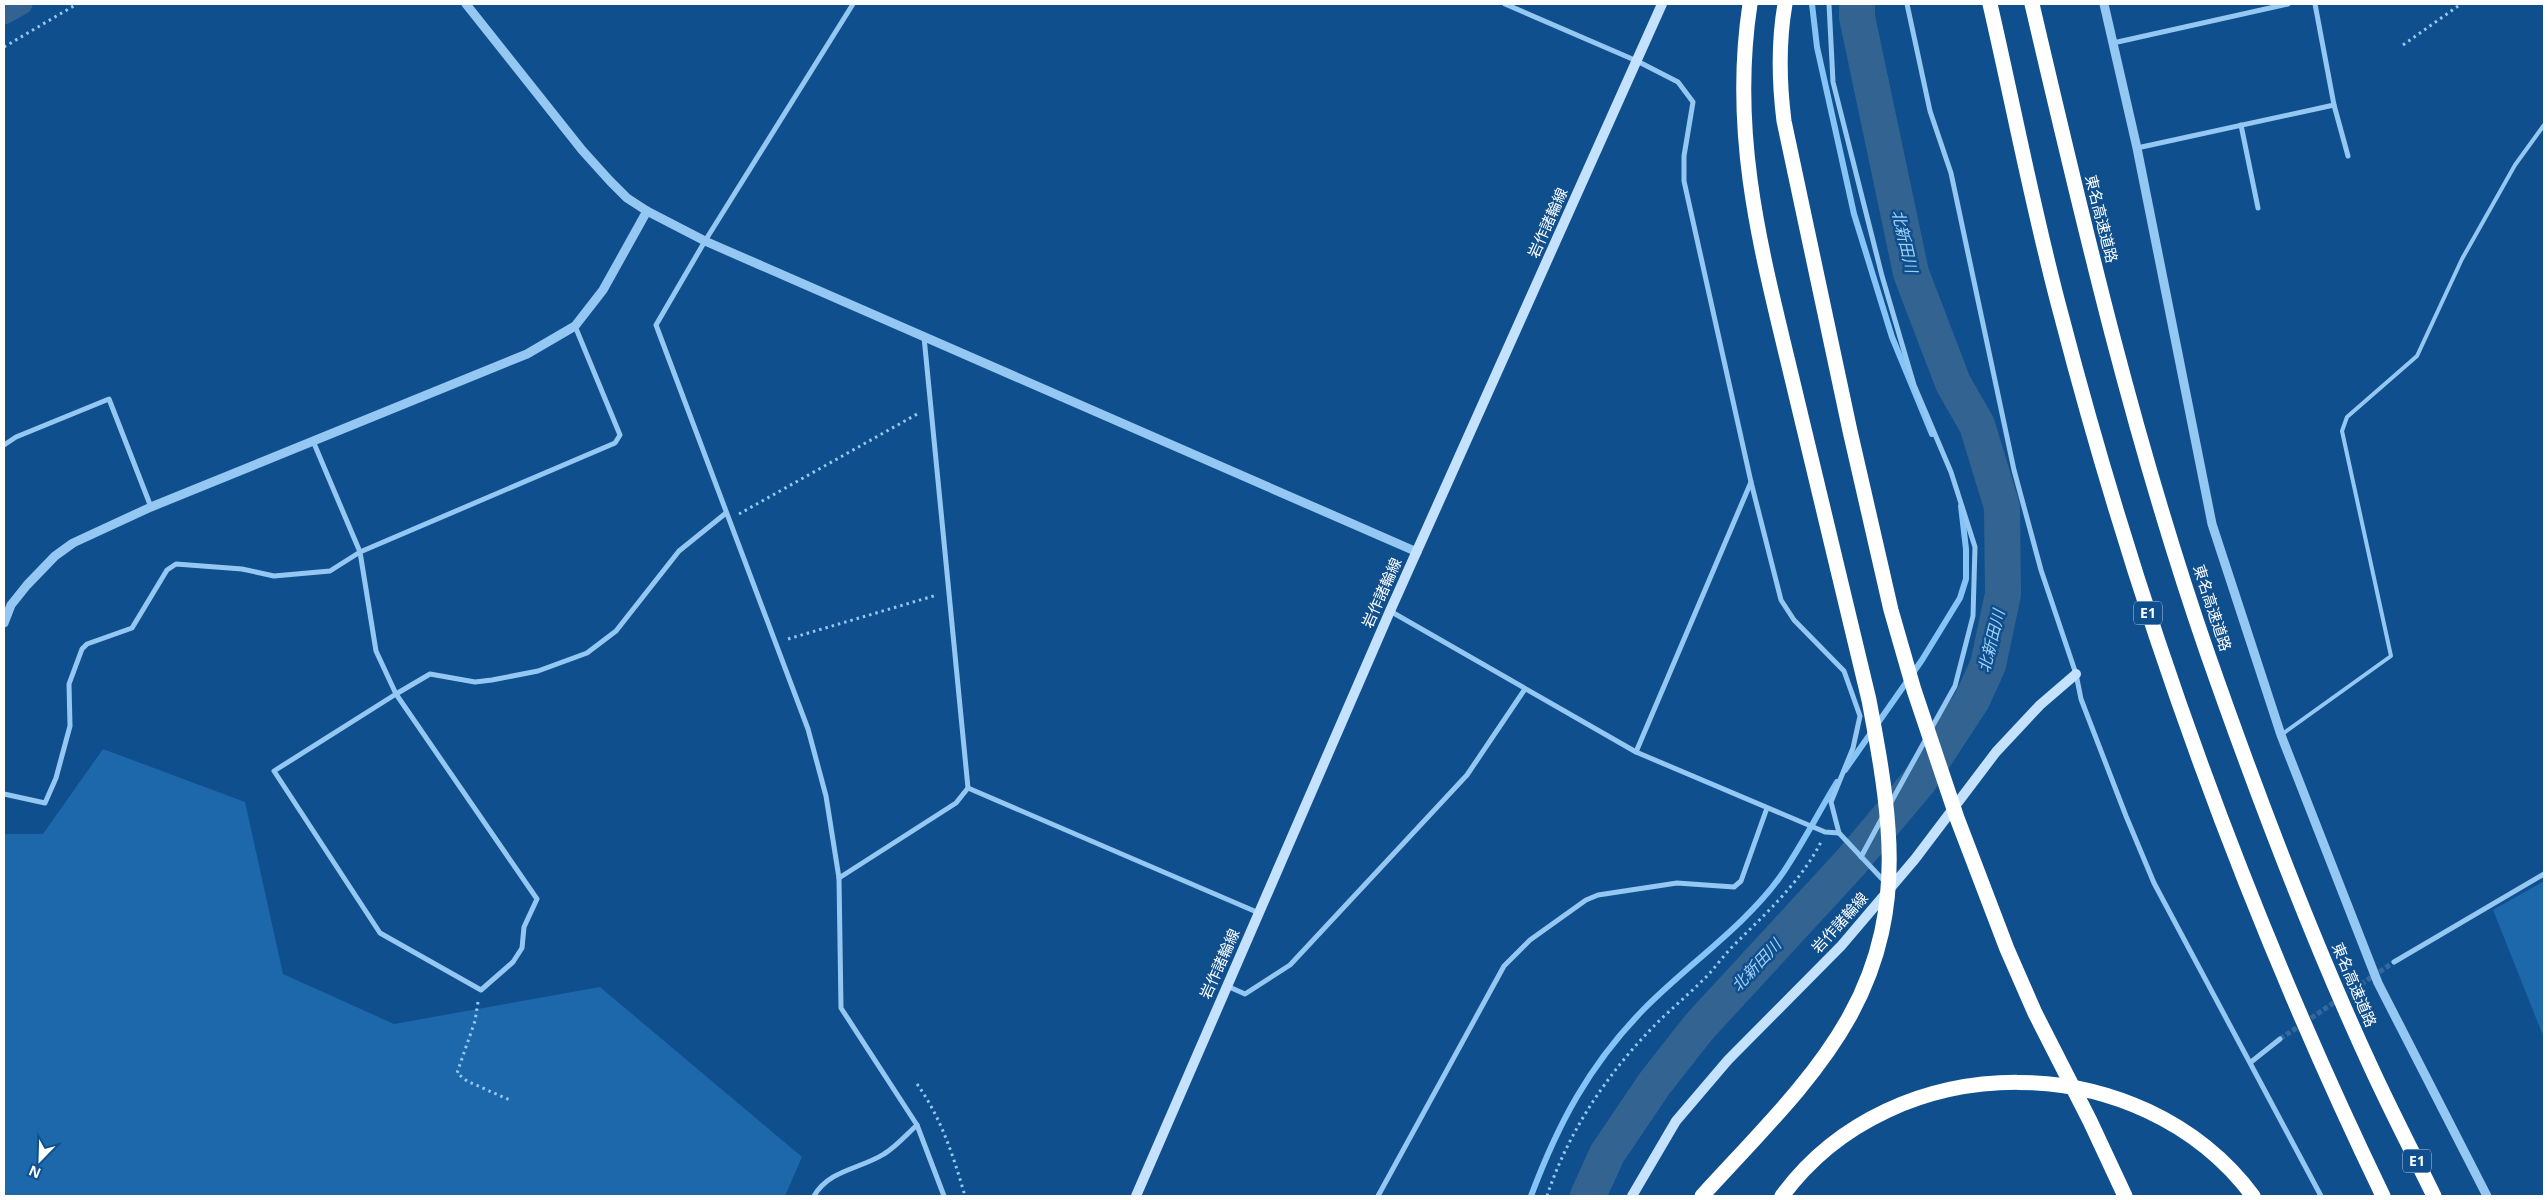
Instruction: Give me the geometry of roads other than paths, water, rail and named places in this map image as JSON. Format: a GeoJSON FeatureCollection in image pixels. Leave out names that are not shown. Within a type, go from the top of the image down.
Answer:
{"type":"FeatureCollection","features":[{"type":"Feature","properties":{"kind":"highway"},"geometry":{"type":"LineString","coordinates":[[1702,1196],[1794,1097],[1846,1025],[1864,992],[1877,954],[1884,918],[1889,872],[1888,819],[1869,700],[1752,206],[1743,113],[1744,67],[1750,4]]}},
{"type":"Feature","properties":{"kind":"highway"},"geometry":{"type":"LineString","coordinates":[[1785,4],[1780,34],[1779,74],[1785,130],[1850,431],[1899,637],[1936,756],[1981,886],[2035,1013],[2125,1196]]}},
{"type":"Feature","properties":{"kind":"highway","name":"E1"},"geometry":{"type":"LineString","coordinates":[[1990,4],[2061,316],[2115,510],[2173,690],[2224,829],[2276,962],[2338,1103],[2383,1196]]}},
{"type":"Feature","properties":{"kind":"highway","name":"東名高速道路"},"geometry":{"type":"LineString","coordinates":[[2032,4],[2112,334],[2164,516],[2207,651],[2310,928],[2370,1066],[2434,1196]]}},
{"type":"Feature","properties":{"kind":"highway"},"geometry":{"type":"LineString","coordinates":[[1782,1196],[1816,1158],[1848,1132],[1889,1110],[1930,1093],[1973,1084],[2017,1081],[2058,1085],[2101,1093],[2142,1108],[2180,1129],[2212,1153],[2241,1181],[2253,1196]]}},
{"type":"Feature","properties":{"kind":"main road","name":"岩作諸輪線"},"geometry":{"type":"LineString","coordinates":[[1136,1196],[1390,611],[1662,4]]}},
{"type":"Feature","properties":{"kind":"main road","name":"岩作諸輪線"},"geometry":{"type":"LineString","coordinates":[[1632,1196],[1676,1121],[1728,1060],[1842,946],[1891,888],[1996,752],[2040,704],[2076,674]]}},
{"type":"Feature","properties":{"kind":"street"},"geometry":{"type":"LineString","coordinates":[[466,4],[582,150],[627,198],[647,211],[705,241],[1417,552]]}},
{"type":"Feature","properties":{"kind":"street"},"geometry":{"type":"LineString","coordinates":[[853,4],[705,241],[656,325],[696,427],[728,520],[808,729],[826,796],[839,878],[841,1008],[917,1125],[944,1196]]}},
{"type":"Feature","properties":{"kind":"street"},"geometry":{"type":"LineString","coordinates":[[1505,4],[1637,61],[1678,82],[1692,102],[1684,156],[1684,181],[1752,482],[1781,600],[1794,620],[1844,671],[1860,716],[1853,748],[1831,802],[1840,834],[1891,888]]}},
{"type":"Feature","properties":{"kind":"street"},"geometry":{"type":"LineString","coordinates":[[1829,4],[1833,82],[1882,276],[1914,385],[1951,472],[1975,547],[1973,616],[1955,686],[1860,856]]}},
{"type":"Feature","properties":{"kind":"street"},"geometry":{"type":"LineString","coordinates":[[1907,4],[1930,111],[1951,173],[2014,470],[2041,570],[2076,674],[2081,699],[2154,883],[2321,1196]]}},
{"type":"Feature","properties":{"kind":"street"},"geometry":{"type":"LineString","coordinates":[[2104,4],[2137,148],[2212,524],[2281,735],[2378,983],[2487,1196]]}},
{"type":"Feature","properties":{"kind":"street"},"geometry":{"type":"LineString","coordinates":[[2113,43],[2288,4]]}},
{"type":"Feature","properties":{"kind":"street"},"geometry":{"type":"LineString","coordinates":[[2315,4],[2334,105],[2348,156]]}},
{"type":"Feature","properties":{"kind":"street"},"geometry":{"type":"LineString","coordinates":[[2137,148],[2334,105]]}},
{"type":"Feature","properties":{"kind":"street"},"geometry":{"type":"LineString","coordinates":[[2241,125],[2258,208]]}},
{"type":"Feature","properties":{"kind":"street"},"geometry":{"type":"LineString","coordinates":[[4,623],[11,605],[55,556],[73,543],[151,507],[527,354],[576,326],[603,290],[647,211]]}},
{"type":"Feature","properties":{"kind":"street"},"geometry":{"type":"LineString","coordinates":[[4,794],[45,804],[56,778],[70,726],[69,684],[82,649],[87,644],[132,628],[167,570],[176,564],[242,569],[274,576],[330,571],[360,552],[615,443],[620,436],[576,326]]}},
{"type":"Feature","properties":{"kind":"street"},"geometry":{"type":"LineString","coordinates":[[839,878],[956,803],[968,788],[924,337]]}},
{"type":"Feature","properties":{"kind":"street"},"geometry":{"type":"LineString","coordinates":[[4,445],[16,437],[109,400],[151,507]]}},
{"type":"Feature","properties":{"kind":"street"},"geometry":{"type":"LineString","coordinates":[[313,441],[360,552],[376,651],[396,694],[537,899],[524,927],[522,948],[513,962],[481,990],[380,933],[274,771],[396,694],[430,674],[475,682],[492,680],[538,671],[587,653],[616,631],[679,551],[726,513]]}},
{"type":"Feature","properties":{"kind":"street"},"geometry":{"type":"LineString","coordinates":[[1636,752],[1752,482]]}},
{"type":"Feature","properties":{"kind":"street"},"geometry":{"type":"LineString","coordinates":[[1390,611],[1636,752],[1825,832],[1840,834]]}},
{"type":"Feature","properties":{"kind":"street"},"geometry":{"type":"LineString","coordinates":[[1226,986],[1245,994],[1290,965],[1467,775],[1525,689]]}},
{"type":"Feature","properties":{"kind":"street"},"geometry":{"type":"LineString","coordinates":[[968,788],[1259,913]]}},
{"type":"Feature","properties":{"kind":"street"},"geometry":{"type":"LineString","coordinates":[[1378,1196],[1504,966],[1516,952],[1586,900],[1598,895],[1677,883],[1734,887],[1741,880],[1767,808]]}},
{"type":"Feature","properties":{"kind":"street"},"geometry":{"type":"LineString","coordinates":[[2394,962],[2544,874]]}},
{"type":"Feature","properties":{"kind":"street"},"geometry":{"type":"LineString","coordinates":[[2251,1062],[2280,1039]]}},
{"type":"Feature","properties":{"kind":"street"},"geometry":{"type":"LineString","coordinates":[[814,1196],[819,1187],[833,1176],[884,1154],[917,1125]]}},
{"type":"Feature","properties":{"kind":"lane"},"geometry":{"type":"LineString","coordinates":[[2281,735],[2391,656],[2342,431],[2347,417],[2417,356],[2462,259],[2516,165],[2544,125]]}},
{"type":"Feature","properties":{"kind":"waterway"},"geometry":{"type":"LineString","coordinates":[[4,14],[22,4]]}},
{"type":"Feature","properties":{"kind":"waterway"},"geometry":{"type":"LineString","coordinates":[[1812,4],[1817,47],[1854,214],[1892,337],[1932,434]]}},
{"type":"Feature","properties":{"kind":"waterway","name":"北新田川"},"geometry":{"type":"LineString","coordinates":[[1588,1196],[1607,1154],[1655,1083],[1699,1027],[1851,862],[1919,781],[1972,700],[1988,665],[2003,594],[2002,507],[1977,425],[1953,383],[1911,273],[1857,17],[1857,4]]}},
{"type":"Feature","properties":{"kind":"waterway"},"geometry":{"type":"LineString","coordinates":[[1845,770],[1922,660],[1960,598],[1966,579],[1966,549],[1961,506]]}},
{"type":"Feature","properties":{"kind":"waterway"},"geometry":{"type":"LineString","coordinates":[[1531,1196],[1564,1120],[1577,1096],[1607,1052],[1624,1030],[1660,993],[1733,929],[1766,895],[1795,854],[1837,782]]}},
{"type":"Feature","properties":{"kind":"tunnel"},"geometry":{"type":"LineString","coordinates":[[2280,1039],[2394,962]]}}]}
